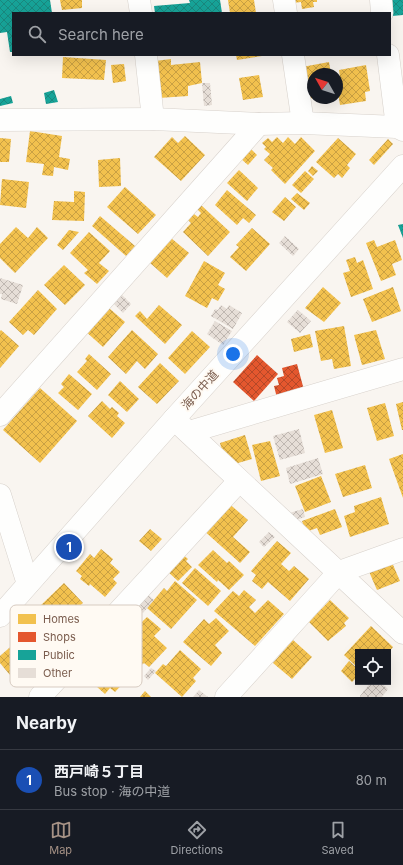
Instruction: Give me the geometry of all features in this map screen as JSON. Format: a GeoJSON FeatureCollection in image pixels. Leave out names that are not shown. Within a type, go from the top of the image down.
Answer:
{"type":"FeatureCollection","features":[{"type":"Feature","properties":{"kind":"street"},"geometry":{"type":"LineString","coordinates":[[139,0],[141,12]]}},
{"type":"Feature","properties":{"kind":"street"},"geometry":{"type":"LineString","coordinates":[[284,0],[286,12]]}},
{"type":"Feature","properties":{"kind":"street"},"geometry":{"type":"LineString","coordinates":[[380,0],[382,12]]}},
{"type":"Feature","properties":{"kind":"street"},"geometry":{"type":"LineString","coordinates":[[146,56],[154,119]]}},
{"type":"Feature","properties":{"kind":"street"},"geometry":{"type":"LineString","coordinates":[[293,56],[303,122]]}},
{"type":"Feature","properties":{"kind":"street"},"geometry":{"type":"LineString","coordinates":[[0,120],[154,119],[259,124],[303,122],[400,128],[388,56]]}},
{"type":"Feature","properties":{"kind":"street"},"geometry":{"type":"LineString","coordinates":[[0,415],[259,124]]}},
{"type":"Feature","properties":{"kind":"street","name":"海の中道"},"geometry":{"type":"LineString","coordinates":[[0,616],[28,584],[181,426],[403,166]]}},
{"type":"Feature","properties":{"kind":"street"},"geometry":{"type":"LineString","coordinates":[[181,426],[403,369]]}},
{"type":"Feature","properties":{"kind":"street"},"geometry":{"type":"LineString","coordinates":[[181,426],[403,633]]}},
{"type":"Feature","properties":{"kind":"street"},"geometry":{"type":"LineString","coordinates":[[125,605],[239,481]]}},
{"type":"Feature","properties":{"kind":"street"},"geometry":{"type":"LineString","coordinates":[[0,495],[28,584]]}},
{"type":"Feature","properties":{"kind":"street"},"geometry":{"type":"LineString","coordinates":[[226,697],[339,572],[403,549]]}},
{"type":"Feature","properties":{"kind":"street"},"geometry":{"type":"LineString","coordinates":[[40,697],[49,687]]}},
{"type":"Feature","properties":{"kind":"building: Homes"},"geometry":{"type":"Polygon","coordinates":[[[60,0],[82,0],[82,8],[62,10],[60,0]]]}},
{"type":"Feature","properties":{"kind":"building: Homes"},"geometry":{"type":"Polygon","coordinates":[[[228,0],[254,0],[256,12],[230,12],[228,0]]]}},
{"type":"Feature","properties":{"kind":"building: Homes"},"geometry":{"type":"Polygon","coordinates":[[[293,0],[317,0],[317,2],[313,2],[314,7],[302,9],[301,2],[293,3],[293,0]]]}},
{"type":"Feature","properties":{"kind":"building: Homes"},"geometry":{"type":"Polygon","coordinates":[[[236,56],[262,56],[237,60],[236,56]]]}},
{"type":"Feature","properties":{"kind":"building: Homes"},"geometry":{"type":"Polygon","coordinates":[[[63,57],[106,60],[104,80],[62,78],[63,57]]]}},
{"type":"Feature","properties":{"kind":"building: Homes"},"geometry":{"type":"Polygon","coordinates":[[[171,59],[171,65],[200,62],[202,83],[188,86],[188,96],[159,98],[155,61],[171,59]]]}},
{"type":"Feature","properties":{"kind":"building: Homes"},"geometry":{"type":"Polygon","coordinates":[[[329,62],[330,68],[307,68],[307,99],[302,67],[329,62]]]}},
{"type":"Feature","properties":{"kind":"building: Homes"},"geometry":{"type":"Polygon","coordinates":[[[124,64],[126,81],[113,83],[111,65],[124,64]]]}},
{"type":"Feature","properties":{"kind":"building: Homes"},"geometry":{"type":"Polygon","coordinates":[[[366,65],[370,91],[365,92],[366,101],[340,105],[343,104],[343,69],[366,65]]]}},
{"type":"Feature","properties":{"kind":"building: Homes"},"geometry":{"type":"Polygon","coordinates":[[[259,75],[263,97],[243,100],[239,78],[259,75]]]}},
{"type":"Feature","properties":{"kind":"building: Homes"},"geometry":{"type":"Polygon","coordinates":[[[30,131],[62,136],[59,157],[70,159],[68,170],[54,167],[53,176],[42,175],[44,164],[26,162],[30,131]]]}},
{"type":"Feature","properties":{"kind":"building: Homes"},"geometry":{"type":"Polygon","coordinates":[[[185,136],[205,155],[181,181],[154,157],[172,137],[178,143],[185,136]]]}},
{"type":"Feature","properties":{"kind":"building: Homes"},"geometry":{"type":"Polygon","coordinates":[[[277,137],[283,143],[288,137],[295,144],[301,137],[315,151],[285,184],[271,170],[273,168],[264,160],[270,154],[264,149],[266,147],[262,143],[268,138],[272,142],[277,137]]]}},
{"type":"Feature","properties":{"kind":"building: Homes"},"geometry":{"type":"Polygon","coordinates":[[[0,138],[11,139],[9,162],[0,162],[0,138]]]}},
{"type":"Feature","properties":{"kind":"building: Homes"},"geometry":{"type":"Polygon","coordinates":[[[338,138],[356,154],[347,165],[350,168],[342,178],[338,174],[334,178],[316,162],[338,138]]]}},
{"type":"Feature","properties":{"kind":"building: Homes"},"geometry":{"type":"Polygon","coordinates":[[[388,139],[393,144],[374,165],[369,160],[388,139]]]}},
{"type":"Feature","properties":{"kind":"building: Homes"},"geometry":{"type":"Polygon","coordinates":[[[250,148],[257,155],[248,165],[240,158],[250,148]]]}},
{"type":"Feature","properties":{"kind":"building: Homes"},"geometry":{"type":"Polygon","coordinates":[[[120,158],[121,186],[99,187],[98,160],[120,158]]]}},
{"type":"Feature","properties":{"kind":"building: Homes"},"geometry":{"type":"Polygon","coordinates":[[[312,166],[318,171],[313,176],[308,171],[312,166]]]}},
{"type":"Feature","properties":{"kind":"building: Homes"},"geometry":{"type":"Polygon","coordinates":[[[239,170],[258,188],[247,201],[227,183],[239,170]]]}},
{"type":"Feature","properties":{"kind":"building: Homes"},"geometry":{"type":"Polygon","coordinates":[[[305,171],[314,179],[301,193],[292,185],[305,171]]]}},
{"type":"Feature","properties":{"kind":"building: Homes"},"geometry":{"type":"Polygon","coordinates":[[[2,179],[29,182],[26,208],[0,205],[2,179]]]}},
{"type":"Feature","properties":{"kind":"building: Homes"},"geometry":{"type":"Polygon","coordinates":[[[125,187],[156,215],[138,234],[107,207],[125,187]]]}},
{"type":"Feature","properties":{"kind":"building: Homes"},"geometry":{"type":"Polygon","coordinates":[[[227,190],[256,215],[249,223],[243,218],[237,225],[215,205],[227,190]]]}},
{"type":"Feature","properties":{"kind":"building: Homes"},"geometry":{"type":"Polygon","coordinates":[[[74,191],[85,192],[84,221],[52,220],[54,201],[74,202],[74,191]]]}},
{"type":"Feature","properties":{"kind":"building: Homes"},"geometry":{"type":"Polygon","coordinates":[[[297,193],[310,203],[304,210],[291,199],[297,193]]]}},
{"type":"Feature","properties":{"kind":"building: Homes"},"geometry":{"type":"Polygon","coordinates":[[[285,197],[296,207],[284,221],[272,212],[285,197]]]}},
{"type":"Feature","properties":{"kind":"building: Homes"},"geometry":{"type":"Polygon","coordinates":[[[201,205],[230,232],[208,256],[183,232],[191,223],[188,220],[194,214],[198,217],[201,213],[197,209],[201,205]]]}},
{"type":"Feature","properties":{"kind":"building: Homes"},"geometry":{"type":"Polygon","coordinates":[[[100,216],[135,246],[126,256],[92,226],[100,216]]]}},
{"type":"Feature","properties":{"kind":"building: Homes"},"geometry":{"type":"Polygon","coordinates":[[[16,227],[28,238],[37,227],[48,238],[15,273],[0,258],[0,244],[16,227]]]}},
{"type":"Feature","properties":{"kind":"building: Homes"},"geometry":{"type":"Polygon","coordinates":[[[252,228],[270,244],[246,271],[230,257],[239,247],[236,245],[252,228]]]}},
{"type":"Feature","properties":{"kind":"building: Homes"},"geometry":{"type":"Polygon","coordinates":[[[69,230],[79,232],[63,250],[57,245],[69,230]]]}},
{"type":"Feature","properties":{"kind":"building: Homes"},"geometry":{"type":"Polygon","coordinates":[[[89,232],[110,251],[99,263],[109,271],[97,284],[84,273],[88,270],[70,253],[89,232]]]}},
{"type":"Feature","properties":{"kind":"building: Homes"},"geometry":{"type":"Polygon","coordinates":[[[171,238],[189,253],[167,278],[149,262],[171,238]]]}},
{"type":"Feature","properties":{"kind":"building: Homes"},"geometry":{"type":"Polygon","coordinates":[[[374,240],[377,247],[395,240],[402,260],[392,264],[396,275],[381,281],[366,243],[374,240]]]}},
{"type":"Feature","properties":{"kind":"building: Homes"},"geometry":{"type":"Polygon","coordinates":[[[355,257],[357,263],[363,260],[373,289],[351,297],[343,273],[350,271],[346,260],[355,257]]]}},
{"type":"Feature","properties":{"kind":"building: Homes"},"geometry":{"type":"Polygon","coordinates":[[[204,261],[225,273],[218,285],[225,289],[218,301],[212,298],[207,308],[185,296],[204,261]]]}},
{"type":"Feature","properties":{"kind":"building: Homes"},"geometry":{"type":"Polygon","coordinates":[[[64,265],[85,285],[65,305],[44,285],[64,265]]]}},
{"type":"Feature","properties":{"kind":"building: Homes"},"geometry":{"type":"Polygon","coordinates":[[[323,287],[341,303],[324,322],[305,308],[323,287]]]}},
{"type":"Feature","properties":{"kind":"building: Homes"},"geometry":{"type":"Polygon","coordinates":[[[393,287],[401,311],[372,322],[363,299],[393,287]]]}},
{"type":"Feature","properties":{"kind":"building: Homes"},"geometry":{"type":"Polygon","coordinates":[[[38,290],[57,309],[34,335],[28,330],[23,335],[9,322],[38,290]]]}},
{"type":"Feature","properties":{"kind":"building: Homes"},"geometry":{"type":"Polygon","coordinates":[[[159,305],[182,325],[165,344],[135,316],[140,311],[147,319],[159,305]]]}},
{"type":"Feature","properties":{"kind":"building: Homes"},"geometry":{"type":"Polygon","coordinates":[[[109,308],[125,322],[103,347],[84,330],[109,308]]]}},
{"type":"Feature","properties":{"kind":"building: Homes"},"geometry":{"type":"Polygon","coordinates":[[[344,326],[351,366],[334,369],[332,359],[321,361],[315,331],[344,326]]]}},
{"type":"Feature","properties":{"kind":"building: Homes"},"geometry":{"type":"Polygon","coordinates":[[[1,330],[19,346],[0,368],[0,331],[1,330]]]}},
{"type":"Feature","properties":{"kind":"building: Homes"},"geometry":{"type":"Polygon","coordinates":[[[132,330],[158,354],[145,369],[137,361],[126,374],[108,357],[132,330]]]}},
{"type":"Feature","properties":{"kind":"building: Homes"},"geometry":{"type":"Polygon","coordinates":[[[376,330],[385,359],[362,365],[354,335],[376,330]]]}},
{"type":"Feature","properties":{"kind":"building: Homes"},"geometry":{"type":"Polygon","coordinates":[[[192,331],[210,347],[185,374],[168,358],[192,331]]]}},
{"type":"Feature","properties":{"kind":"building: Homes"},"geometry":{"type":"Polygon","coordinates":[[[310,334],[313,347],[294,352],[291,339],[310,334]]]}},
{"type":"Feature","properties":{"kind":"building: Homes"},"geometry":{"type":"Polygon","coordinates":[[[89,354],[111,374],[97,390],[77,372],[87,361],[85,359],[89,354]]]}},
{"type":"Feature","properties":{"kind":"building: Homes"},"geometry":{"type":"Polygon","coordinates":[[[160,363],[179,381],[157,404],[138,387],[160,363]]]}},
{"type":"Feature","properties":{"kind":"building: Homes"},"geometry":{"type":"Polygon","coordinates":[[[69,374],[92,394],[78,410],[58,393],[64,387],[61,384],[69,374]]]}},
{"type":"Feature","properties":{"kind":"building: Homes"},"geometry":{"type":"Polygon","coordinates":[[[120,381],[139,399],[127,412],[108,395],[120,381]]]}},
{"type":"Feature","properties":{"kind":"building: Homes"},"geometry":{"type":"Polygon","coordinates":[[[40,388],[77,421],[40,463],[3,430],[40,388]]]}},
{"type":"Feature","properties":{"kind":"building: Homes"},"geometry":{"type":"Polygon","coordinates":[[[102,401],[110,409],[112,407],[119,413],[117,416],[125,423],[112,438],[88,416],[102,401]]]}},
{"type":"Feature","properties":{"kind":"building: Homes"},"geometry":{"type":"Polygon","coordinates":[[[403,402],[403,430],[402,430],[396,404],[403,402]]]}},
{"type":"Feature","properties":{"kind":"building: Homes"},"geometry":{"type":"Polygon","coordinates":[[[385,403],[394,436],[377,441],[367,408],[385,403]]]}},
{"type":"Feature","properties":{"kind":"building: Homes"},"geometry":{"type":"Polygon","coordinates":[[[332,410],[343,448],[325,453],[314,415],[332,410]]]}},
{"type":"Feature","properties":{"kind":"building: Homes"},"geometry":{"type":"Polygon","coordinates":[[[245,435],[252,459],[231,465],[225,461],[220,443],[245,435]]]}},
{"type":"Feature","properties":{"kind":"building: Homes"},"geometry":{"type":"Polygon","coordinates":[[[270,441],[280,476],[261,481],[252,445],[270,441]]]}},
{"type":"Feature","properties":{"kind":"building: Homes"},"geometry":{"type":"Polygon","coordinates":[[[403,454],[403,498],[389,459],[403,454]]]}},
{"type":"Feature","properties":{"kind":"building: Homes"},"geometry":{"type":"Polygon","coordinates":[[[365,465],[372,488],[343,497],[335,474],[365,465]]]}},
{"type":"Feature","properties":{"kind":"building: Homes"},"geometry":{"type":"Polygon","coordinates":[[[321,476],[331,502],[305,512],[295,486],[321,476]]]}},
{"type":"Feature","properties":{"kind":"building: Homes"},"geometry":{"type":"Polygon","coordinates":[[[381,497],[389,524],[350,537],[344,516],[355,512],[354,506],[381,497]]]}},
{"type":"Feature","properties":{"kind":"building: Homes"},"geometry":{"type":"Polygon","coordinates":[[[226,501],[248,520],[233,537],[250,552],[240,563],[202,529],[226,501]]]}},
{"type":"Feature","properties":{"kind":"building: Homes"},"geometry":{"type":"Polygon","coordinates":[[[335,509],[342,527],[320,535],[317,528],[306,532],[302,521],[335,509]]]}},
{"type":"Feature","properties":{"kind":"building: Homes"},"geometry":{"type":"Polygon","coordinates":[[[150,529],[162,539],[151,551],[139,541],[150,529]]]}},
{"type":"Feature","properties":{"kind":"building: Homes"},"geometry":{"type":"Polygon","coordinates":[[[277,541],[291,553],[281,564],[289,571],[294,566],[309,579],[290,601],[268,582],[262,589],[252,581],[256,575],[251,571],[277,541]]]}},
{"type":"Feature","properties":{"kind":"building: Homes"},"geometry":{"type":"Polygon","coordinates":[[[101,549],[113,559],[110,563],[120,572],[113,579],[117,583],[105,597],[90,584],[89,586],[80,579],[82,576],[76,571],[90,554],[94,558],[101,549]]]}},
{"type":"Feature","properties":{"kind":"building: Homes"},"geometry":{"type":"Polygon","coordinates":[[[213,550],[227,563],[229,561],[244,575],[229,590],[218,580],[217,582],[198,565],[213,550]]]}},
{"type":"Feature","properties":{"kind":"building: Homes"},"geometry":{"type":"Polygon","coordinates":[[[182,554],[188,559],[186,561],[192,567],[178,581],[167,571],[182,554]]]}},
{"type":"Feature","properties":{"kind":"building: Homes"},"geometry":{"type":"Polygon","coordinates":[[[390,558],[400,581],[377,590],[367,567],[390,558]]]}},
{"type":"Feature","properties":{"kind":"building: Homes"},"geometry":{"type":"Polygon","coordinates":[[[195,568],[221,591],[208,606],[182,583],[195,568]]]}},
{"type":"Feature","properties":{"kind":"building: Homes"},"geometry":{"type":"Polygon","coordinates":[[[175,581],[197,600],[171,629],[147,608],[164,588],[167,591],[175,581]]]}},
{"type":"Feature","properties":{"kind":"building: Homes"},"geometry":{"type":"Polygon","coordinates":[[[64,583],[83,603],[81,605],[41,605],[64,583]]]}},
{"type":"Feature","properties":{"kind":"building: Homes"},"geometry":{"type":"Polygon","coordinates":[[[244,590],[256,600],[249,607],[255,613],[268,600],[284,614],[255,646],[214,611],[233,591],[239,596],[244,590]]]}},
{"type":"Feature","properties":{"kind":"building: Homes"},"geometry":{"type":"Polygon","coordinates":[[[330,600],[349,618],[344,623],[346,626],[328,641],[309,622],[330,600]]]}},
{"type":"Feature","properties":{"kind":"building: Homes"},"geometry":{"type":"Polygon","coordinates":[[[147,617],[161,629],[154,636],[167,648],[149,667],[144,663],[142,665],[142,622],[147,617]]]}},
{"type":"Feature","properties":{"kind":"building: Homes"},"geometry":{"type":"Polygon","coordinates":[[[216,618],[229,631],[215,645],[222,653],[211,666],[183,642],[204,619],[209,624],[216,618]]]}},
{"type":"Feature","properties":{"kind":"building: Homes"},"geometry":{"type":"Polygon","coordinates":[[[371,626],[393,647],[391,650],[355,649],[355,665],[344,655],[371,626]]]}},
{"type":"Feature","properties":{"kind":"building: Homes"},"geometry":{"type":"Polygon","coordinates":[[[293,640],[312,657],[292,679],[273,663],[293,640]]]}},
{"type":"Feature","properties":{"kind":"building: Homes"},"geometry":{"type":"Polygon","coordinates":[[[10,647],[10,675],[0,663],[0,656],[10,647]]]}},
{"type":"Feature","properties":{"kind":"building: Homes"},"geometry":{"type":"Polygon","coordinates":[[[180,650],[201,669],[193,678],[196,681],[182,697],[155,673],[163,664],[166,666],[180,650]]]}},
{"type":"Feature","properties":{"kind":"building: Homes"},"geometry":{"type":"Polygon","coordinates":[[[349,661],[355,666],[355,679],[352,682],[341,671],[349,661]]]}},
{"type":"Feature","properties":{"kind":"building: Homes"},"geometry":{"type":"Polygon","coordinates":[[[97,687],[120,687],[115,692],[110,688],[105,694],[97,687]]]}},
{"type":"Feature","properties":{"kind":"building: Homes"},"geometry":{"type":"Polygon","coordinates":[[[145,691],[151,697],[140,697],[145,691]]]}},
{"type":"Feature","properties":{"kind":"building: Shops"},"geometry":{"type":"Polygon","coordinates":[[[257,355],[278,374],[254,401],[233,382],[257,355]]]}},
{"type":"Feature","properties":{"kind":"building: Shops"},"geometry":{"type":"Polygon","coordinates":[[[297,364],[304,390],[277,398],[274,386],[279,385],[277,378],[284,376],[282,368],[297,364]]]}},
{"type":"Feature","properties":{"kind":"building: Public"},"geometry":{"type":"Polygon","coordinates":[[[0,0],[50,0],[52,12],[12,12],[12,52],[10,52],[7,32],[0,33],[0,0]]]}},
{"type":"Feature","properties":{"kind":"building: Public"},"geometry":{"type":"Polygon","coordinates":[[[189,0],[220,0],[222,12],[155,12],[154,6],[190,3],[189,0]]]}},
{"type":"Feature","properties":{"kind":"building: Public"},"geometry":{"type":"Polygon","coordinates":[[[390,0],[403,0],[403,15],[392,16],[390,0]]]}},
{"type":"Feature","properties":{"kind":"building: Public"},"geometry":{"type":"Polygon","coordinates":[[[54,90],[58,102],[46,104],[44,93],[54,90]]]}},
{"type":"Feature","properties":{"kind":"building: Public"},"geometry":{"type":"Polygon","coordinates":[[[11,96],[13,103],[0,106],[0,99],[11,96]]]}},
{"type":"Feature","properties":{"kind":"building: Public"},"geometry":{"type":"Polygon","coordinates":[[[403,224],[403,238],[398,225],[403,224]]]}},
{"type":"Feature","properties":{"kind":"building: Other"},"geometry":{"type":"Polygon","coordinates":[[[202,83],[210,83],[212,105],[204,106],[202,83]]]}},
{"type":"Feature","properties":{"kind":"building: Other"},"geometry":{"type":"Polygon","coordinates":[[[285,236],[299,249],[293,256],[279,243],[285,236]]]}},
{"type":"Feature","properties":{"kind":"building: Other"},"geometry":{"type":"Polygon","coordinates":[[[0,278],[23,285],[17,304],[1,299],[2,294],[0,294],[0,278]]]}},
{"type":"Feature","properties":{"kind":"building: Other"},"geometry":{"type":"Polygon","coordinates":[[[119,292],[131,304],[123,313],[111,301],[119,292]]]}},
{"type":"Feature","properties":{"kind":"building: Other"},"geometry":{"type":"Polygon","coordinates":[[[221,305],[227,309],[229,305],[242,313],[233,329],[211,316],[215,309],[218,310],[221,305]]]}},
{"type":"Feature","properties":{"kind":"building: Other"},"geometry":{"type":"Polygon","coordinates":[[[298,310],[311,321],[300,333],[287,322],[298,310]]]}},
{"type":"Feature","properties":{"kind":"building: Other"},"geometry":{"type":"Polygon","coordinates":[[[215,321],[232,331],[223,345],[207,334],[215,321]]]}},
{"type":"Feature","properties":{"kind":"building: Other"},"geometry":{"type":"Polygon","coordinates":[[[299,429],[305,453],[280,460],[273,436],[299,429]]]}},
{"type":"Feature","properties":{"kind":"building: Other"},"geometry":{"type":"Polygon","coordinates":[[[318,458],[323,474],[290,484],[286,468],[318,458]]]}},
{"type":"Feature","properties":{"kind":"building: Other"},"geometry":{"type":"Polygon","coordinates":[[[303,509],[305,517],[293,521],[286,514],[303,509]]]}},
{"type":"Feature","properties":{"kind":"building: Other"},"geometry":{"type":"Polygon","coordinates":[[[269,532],[275,537],[264,547],[259,542],[269,532]]]}},
{"type":"Feature","properties":{"kind":"building: Other"},"geometry":{"type":"Polygon","coordinates":[[[144,591],[154,600],[143,613],[142,605],[133,604],[144,591]]]}},
{"type":"Feature","properties":{"kind":"building: Other"},"geometry":{"type":"Polygon","coordinates":[[[151,668],[156,671],[148,680],[144,676],[151,668]]]}},
{"type":"Feature","properties":{"kind":"building: Other"},"geometry":{"type":"Polygon","coordinates":[[[369,685],[383,685],[388,689],[382,697],[360,696],[369,685]]]}},
{"type":"Feature","properties":{"kind":"building: Other"},"geometry":{"type":"Polygon","coordinates":[[[199,690],[208,697],[193,697],[199,690]]]}},
{"type":"Feature","properties":{"kind":"place","name":"西戸崎５丁目"},"geometry":{"type":"Point","coordinates":[69,547]}}]}
